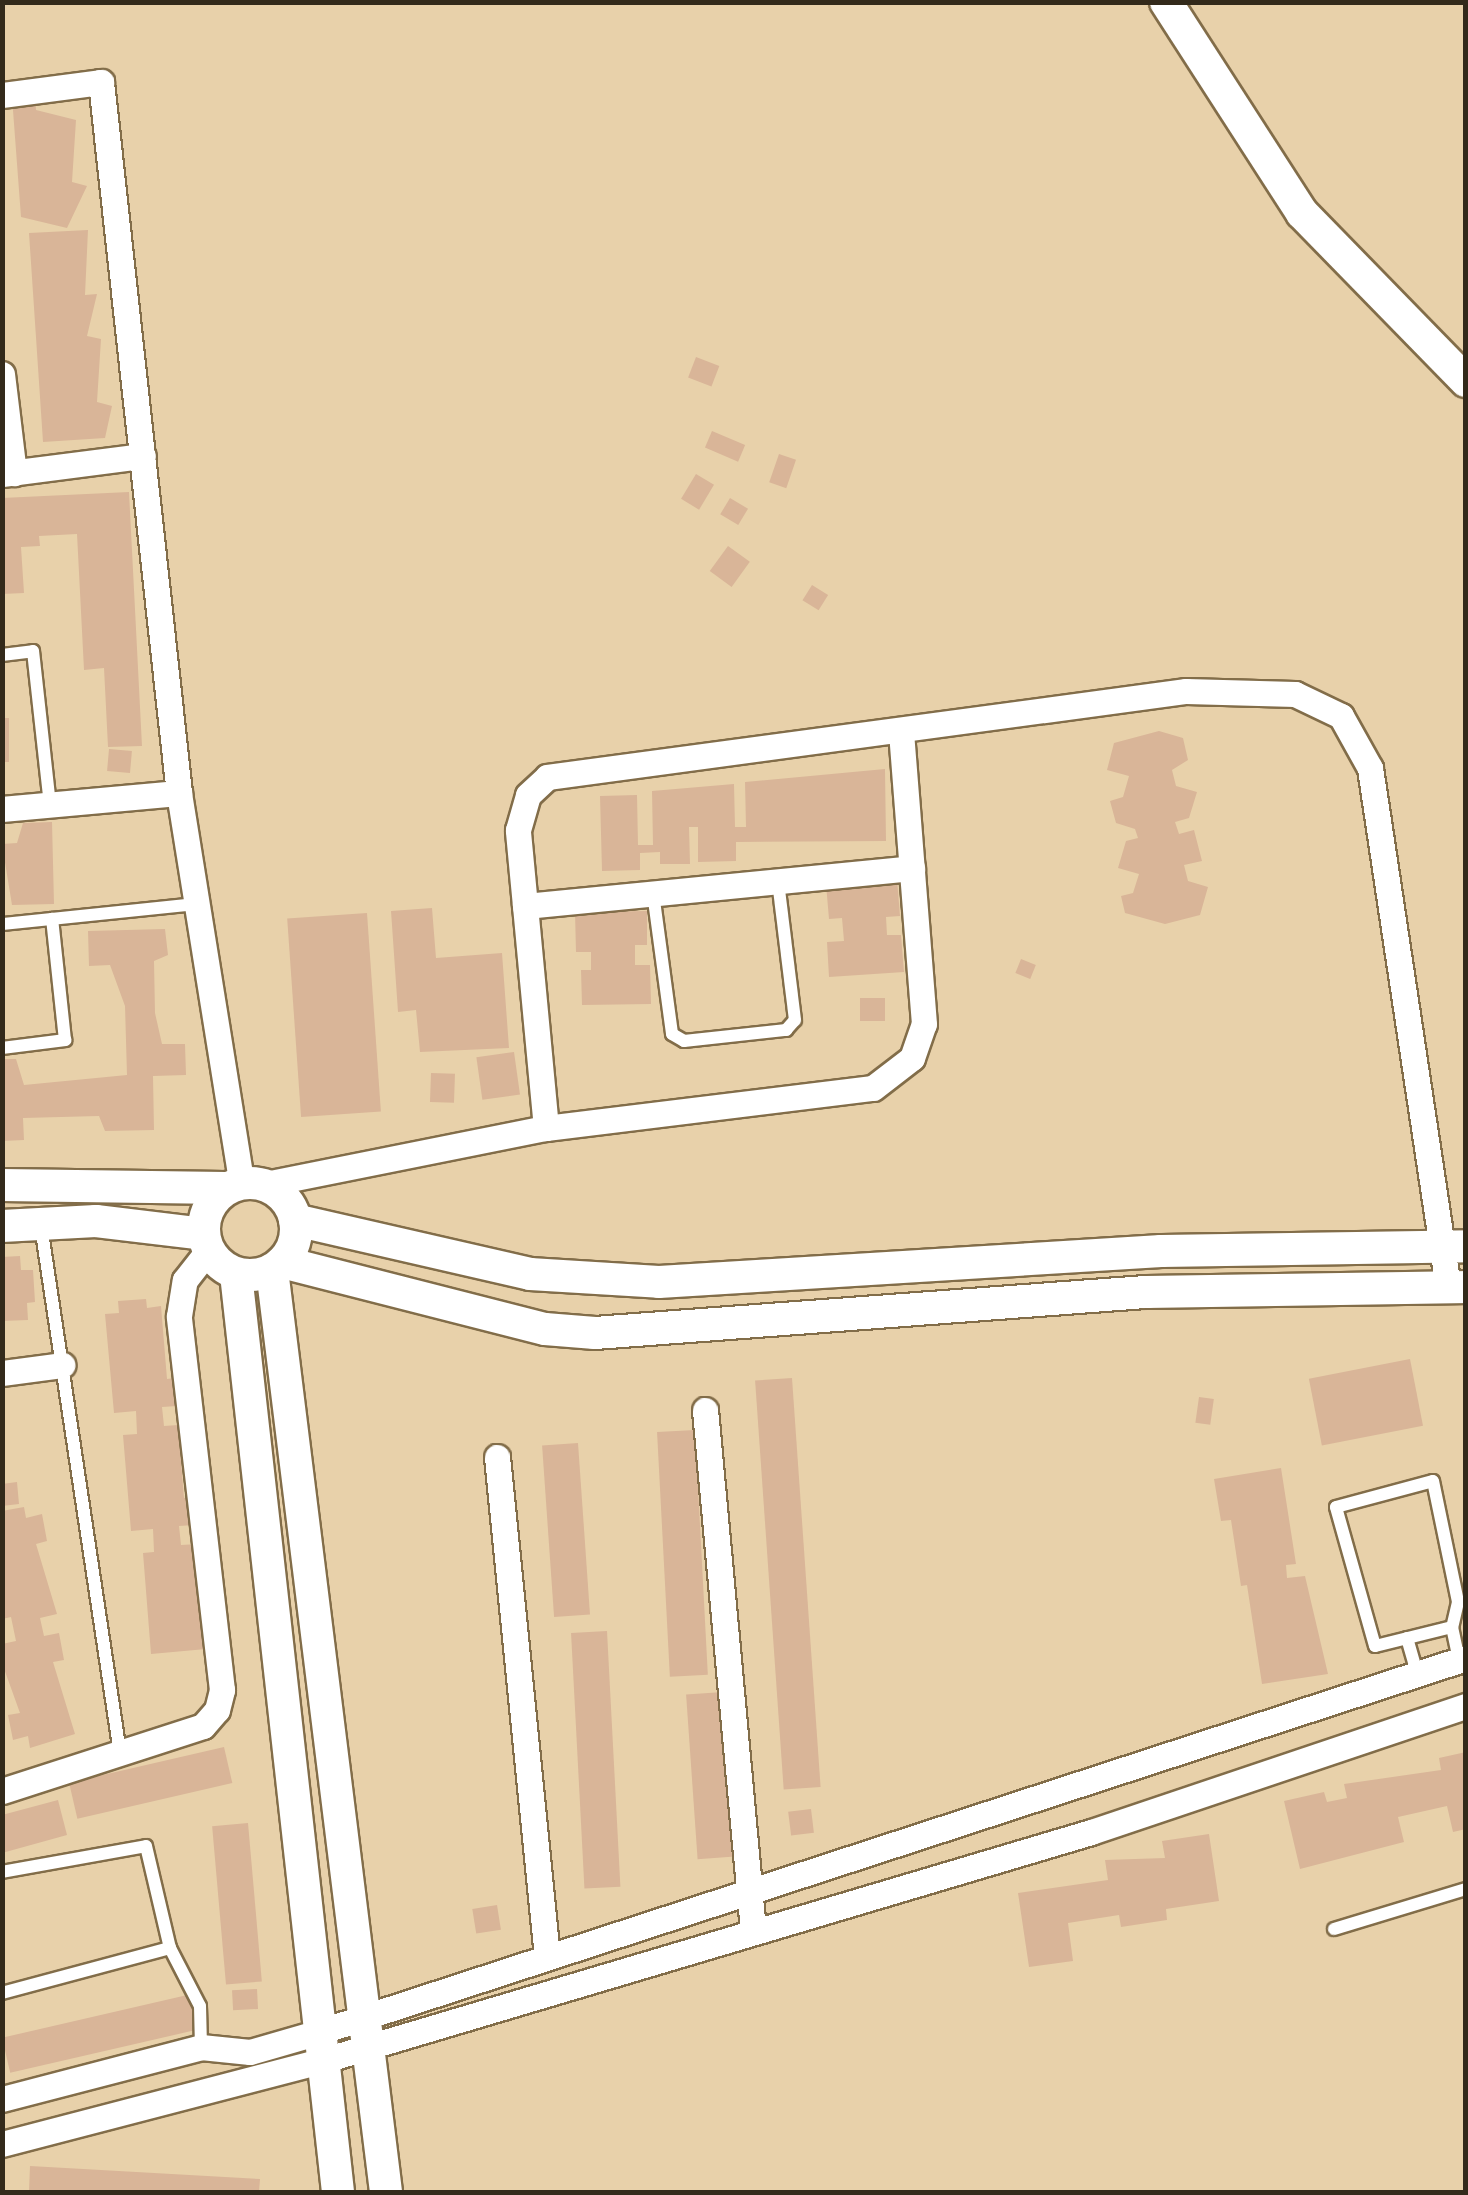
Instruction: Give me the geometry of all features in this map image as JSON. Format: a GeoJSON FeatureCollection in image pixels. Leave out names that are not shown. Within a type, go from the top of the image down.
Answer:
{"type":"FeatureCollection","features":[{"type":"Feature","properties":{"kind":"street"},"geometry":{"type":"LineString","coordinates":[[1166,2],[1291,199],[1336,255],[1466,381]]}},
{"type":"Feature","properties":{"kind":"street"},"geometry":{"type":"LineString","coordinates":[[2,96],[100,82],[179,792],[244,1185]]}},
{"type":"Feature","properties":{"kind":"street"},"geometry":{"type":"LineString","coordinates":[[2,374],[8,474],[143,456]]}},
{"type":"Feature","properties":{"kind":"street"},"geometry":{"type":"LineString","coordinates":[[236,1274],[277,1266],[545,1329],[595,1333],[1146,1292],[1457,1287],[1370,768],[1341,716],[1296,694],[1186,691],[547,776],[528,796],[518,830],[546,1128]]}},
{"type":"Feature","properties":{"kind":"street"},"geometry":{"type":"LineString","coordinates":[[2,1185],[244,1185],[546,1128],[874,1088],[912,1058],[924,1024],[901,730]]}},
{"type":"Feature","properties":{"kind":"street"},"geometry":{"type":"LineString","coordinates":[[2,810],[179,792]]}},
{"type":"Feature","properties":{"kind":"street"},"geometry":{"type":"LineString","coordinates":[[525,906],[912,868]]}},
{"type":"Feature","properties":{"kind":"street"},"geometry":{"type":"LineString","coordinates":[[244,1185],[286,1198],[296,1220],[277,1266],[386,2192]]}},
{"type":"Feature","properties":{"kind":"street"},"geometry":{"type":"LineString","coordinates":[[2,1791],[203,1726],[222,1690],[179,1316],[185,1280],[206,1242],[204,1216],[244,1185]]}},
{"type":"Feature","properties":{"kind":"street"},"geometry":{"type":"LineString","coordinates":[[296,1220],[530,1274],[659,1282],[1161,1251],[1453,1246]]}},
{"type":"Feature","properties":{"kind":"street"},"geometry":{"type":"LineString","coordinates":[[2,1226],[96,1221],[206,1242],[236,1274],[338,2192]]}},
{"type":"Feature","properties":{"kind":"street"},"geometry":{"type":"LineString","coordinates":[[2,1372],[62,1364]]}},
{"type":"Feature","properties":{"kind":"street"},"geometry":{"type":"LineString","coordinates":[[705,1410],[753,1930]]}},
{"type":"Feature","properties":{"kind":"street"},"geometry":{"type":"LineString","coordinates":[[497,1457],[547,1957]]}},
{"type":"Feature","properties":{"kind":"street"},"geometry":{"type":"LineString","coordinates":[[366,2032],[547,1957],[1462,1659]]}},
{"type":"Feature","properties":{"kind":"street"},"geometry":{"type":"LineString","coordinates":[[2,2144],[236,2081],[320,2046],[366,2032],[753,1930],[1091,1832],[1466,1706]]}},
{"type":"Feature","properties":{"kind":"street"},"geometry":{"type":"LineString","coordinates":[[2,2099],[201,2047],[232,2052],[320,2046]]}},
{"type":"Feature","properties":{"kind":"street"},"geometry":{"type":"LineString","coordinates":[[232,2052],[236,2081]]}},
{"type":"Feature","properties":{"kind":"lane"},"geometry":{"type":"LineString","coordinates":[[2,655],[33,651],[50,804]]}},
{"type":"Feature","properties":{"kind":"lane"},"geometry":{"type":"LineString","coordinates":[[653,893],[672,1034],[684,1041],[786,1030],[795,1020],[778,881]]}},
{"type":"Feature","properties":{"kind":"lane"},"geometry":{"type":"LineString","coordinates":[[2,924],[195,904]]}},
{"type":"Feature","properties":{"kind":"lane"},"geometry":{"type":"LineString","coordinates":[[2,1048],[66,1040],[52,919]]}},
{"type":"Feature","properties":{"kind":"lane"},"geometry":{"type":"LineString","coordinates":[[41,1224],[120,1753]]}},
{"type":"Feature","properties":{"kind":"lane"},"geometry":{"type":"LineString","coordinates":[[1452,1627],[1375,1646],[1336,1507],[1433,1482],[1458,1602],[1452,1627],[1462,1659]]}},
{"type":"Feature","properties":{"kind":"lane"},"geometry":{"type":"LineString","coordinates":[[1407,1638],[1417,1672]]}},
{"type":"Feature","properties":{"kind":"lane"},"geometry":{"type":"LineString","coordinates":[[2,1872],[146,1846],[170,1948],[200,2006],[201,2047]]}},
{"type":"Feature","properties":{"kind":"lane"},"geometry":{"type":"LineString","coordinates":[[1334,1929],[1466,1889]]}},
{"type":"Feature","properties":{"kind":"lane"},"geometry":{"type":"LineString","coordinates":[[2,1993],[170,1948]]}},
{"type":"Feature","properties":{"kind":"building"},"geometry":{"type":"Polygon","coordinates":[[[35,96],[36,110],[76,120],[72,182],[87,186],[67,228],[21,217],[12,97],[35,96]]]}},
{"type":"Feature","properties":{"kind":"building"},"geometry":{"type":"Polygon","coordinates":[[[88,230],[85,295],[97,294],[87,336],[101,339],[97,402],[112,406],[105,438],[43,442],[29,233],[88,230]]]}},
{"type":"Feature","properties":{"kind":"building"},"geometry":{"type":"Polygon","coordinates":[[[696,357],[719,366],[711,386],[688,378],[696,357]]]}},
{"type":"Feature","properties":{"kind":"building"},"geometry":{"type":"Polygon","coordinates":[[[712,431],[745,445],[738,462],[705,448],[712,431]]]}},
{"type":"Feature","properties":{"kind":"building"},"geometry":{"type":"Polygon","coordinates":[[[779,454],[796,460],[786,488],[769,482],[779,454]]]}},
{"type":"Feature","properties":{"kind":"building"},"geometry":{"type":"Polygon","coordinates":[[[696,474],[714,485],[699,510],[681,499],[696,474]]]}},
{"type":"Feature","properties":{"kind":"building"},"geometry":{"type":"Polygon","coordinates":[[[129,492],[142,746],[108,747],[104,668],[84,670],[77,534],[39,536],[40,546],[21,547],[24,593],[2,594],[2,498],[129,492]]]}},
{"type":"Feature","properties":{"kind":"building"},"geometry":{"type":"Polygon","coordinates":[[[730,498],[748,509],[738,525],[720,514],[730,498]]]}},
{"type":"Feature","properties":{"kind":"building"},"geometry":{"type":"Polygon","coordinates":[[[728,546],[750,562],[732,587],[710,571],[728,546]]]}},
{"type":"Feature","properties":{"kind":"building"},"geometry":{"type":"Polygon","coordinates":[[[812,585],[828,595],[819,610],[802,600],[812,585]]]}},
{"type":"Feature","properties":{"kind":"building"},"geometry":{"type":"Polygon","coordinates":[[[2,718],[9,718],[9,762],[2,762],[2,718]]]}},
{"type":"Feature","properties":{"kind":"building"},"geometry":{"type":"Polygon","coordinates":[[[1159,731],[1183,738],[1188,760],[1172,770],[1176,786],[1197,792],[1189,818],[1175,822],[1179,834],[1194,830],[1202,861],[1184,865],[1188,881],[1208,887],[1200,915],[1165,924],[1125,913],[1121,896],[1133,893],[1139,874],[1118,868],[1126,841],[1138,838],[1135,829],[1116,823],[1110,801],[1123,797],[1129,776],[1107,770],[1114,743],[1159,731]]]}},
{"type":"Feature","properties":{"kind":"building"},"geometry":{"type":"Polygon","coordinates":[[[109,749],[132,751],[130,773],[107,771],[109,749]]]}},
{"type":"Feature","properties":{"kind":"building"},"geometry":{"type":"Polygon","coordinates":[[[885,769],[886,841],[736,842],[736,861],[698,862],[698,827],[689,827],[690,864],[660,864],[660,852],[640,853],[640,870],[602,871],[600,796],[637,795],[638,845],[653,845],[652,791],[734,784],[735,827],[746,827],[745,782],[885,769]]]}},
{"type":"Feature","properties":{"kind":"building"},"geometry":{"type":"Polygon","coordinates":[[[52,822],[54,904],[12,905],[2,844],[17,843],[23,823],[52,822]]]}},
{"type":"Feature","properties":{"kind":"building"},"geometry":{"type":"Polygon","coordinates":[[[897,879],[900,916],[886,917],[887,935],[901,935],[904,972],[829,977],[827,942],[844,941],[842,918],[829,919],[826,884],[897,879]]]}},
{"type":"Feature","properties":{"kind":"building"},"geometry":{"type":"Polygon","coordinates":[[[432,908],[436,958],[502,953],[509,1048],[420,1052],[416,1010],[398,1012],[391,911],[432,908]]]}},
{"type":"Feature","properties":{"kind":"building"},"geometry":{"type":"Polygon","coordinates":[[[647,911],[647,945],[635,945],[635,965],[650,965],[651,1004],[582,1005],[581,970],[591,970],[591,952],[576,952],[575,912],[647,911]]]}},
{"type":"Feature","properties":{"kind":"building"},"geometry":{"type":"Polygon","coordinates":[[[367,913],[381,1112],[301,1117],[287,919],[367,913]]]}},
{"type":"Feature","properties":{"kind":"building"},"geometry":{"type":"Polygon","coordinates":[[[165,929],[168,955],[154,961],[155,1013],[162,1044],[185,1044],[186,1075],[153,1076],[154,1130],[105,1131],[99,1116],[23,1118],[24,1140],[2,1141],[2,1059],[16,1059],[24,1085],[127,1075],[125,1006],[110,965],[89,966],[88,931],[165,929]]]}},
{"type":"Feature","properties":{"kind":"building"},"geometry":{"type":"Polygon","coordinates":[[[1021,959],[1036,965],[1030,979],[1015,973],[1021,959]]]}},
{"type":"Feature","properties":{"kind":"building"},"geometry":{"type":"Polygon","coordinates":[[[860,998],[885,998],[885,1021],[860,1021],[860,998]]]}},
{"type":"Feature","properties":{"kind":"building"},"geometry":{"type":"Polygon","coordinates":[[[514,1052],[520,1095],[482,1100],[476,1057],[514,1052]]]}},
{"type":"Feature","properties":{"kind":"building"},"geometry":{"type":"Polygon","coordinates":[[[431,1073],[455,1074],[454,1103],[430,1102],[431,1073]]]}},
{"type":"Feature","properties":{"kind":"building"},"geometry":{"type":"Polygon","coordinates":[[[20,1256],[21,1270],[33,1270],[35,1302],[27,1303],[28,1320],[2,1321],[2,1257],[20,1256]]]}},
{"type":"Feature","properties":{"kind":"building"},"geometry":{"type":"Polygon","coordinates":[[[146,1299],[147,1308],[161,1306],[167,1379],[175,1378],[177,1406],[162,1407],[164,1426],[178,1425],[184,1498],[192,1497],[194,1525],[179,1526],[181,1545],[199,1544],[206,1649],[151,1654],[143,1553],[154,1552],[153,1529],[131,1531],[123,1435],[137,1434],[136,1411],[114,1413],[105,1314],[119,1313],[118,1301],[146,1299]]]}},
{"type":"Feature","properties":{"kind":"building"},"geometry":{"type":"Polygon","coordinates":[[[1410,1359],[1423,1426],[1322,1445],[1309,1379],[1410,1359]]]}},
{"type":"Feature","properties":{"kind":"building"},"geometry":{"type":"Polygon","coordinates":[[[792,1378],[821,1787],[784,1790],[755,1381],[792,1378]]]}},
{"type":"Feature","properties":{"kind":"building"},"geometry":{"type":"Polygon","coordinates":[[[1199,1397],[1214,1399],[1210,1425],[1195,1423],[1199,1397]]]}},
{"type":"Feature","properties":{"kind":"building"},"geometry":{"type":"Polygon","coordinates":[[[695,1430],[708,1675],[670,1677],[657,1432],[695,1430]]]}},
{"type":"Feature","properties":{"kind":"building"},"geometry":{"type":"Polygon","coordinates":[[[578,1443],[590,1615],[554,1617],[542,1446],[578,1443]]]}},
{"type":"Feature","properties":{"kind":"building"},"geometry":{"type":"Polygon","coordinates":[[[1281,1468],[1296,1564],[1286,1565],[1287,1578],[1305,1576],[1328,1674],[1262,1684],[1247,1585],[1241,1586],[1231,1520],[1221,1521],[1214,1479],[1281,1468]]]}},
{"type":"Feature","properties":{"kind":"building"},"geometry":{"type":"Polygon","coordinates":[[[17,1482],[19,1504],[2,1506],[2,1484],[17,1482]]]}},
{"type":"Feature","properties":{"kind":"building"},"geometry":{"type":"Polygon","coordinates":[[[24,1507],[26,1518],[42,1514],[47,1541],[36,1544],[57,1614],[40,1618],[44,1636],[59,1633],[64,1660],[53,1662],[75,1734],[30,1748],[28,1736],[13,1740],[8,1715],[20,1713],[2,1663],[2,1644],[16,1641],[11,1617],[2,1619],[2,1511],[24,1507]]]}},
{"type":"Feature","properties":{"kind":"building"},"geometry":{"type":"Polygon","coordinates":[[[607,1631],[620,1887],[584,1889],[571,1633],[607,1631]]]}},
{"type":"Feature","properties":{"kind":"building"},"geometry":{"type":"Polygon","coordinates":[[[723,1692],[735,1857],[698,1859],[686,1695],[723,1692]]]}},
{"type":"Feature","properties":{"kind":"building"},"geometry":{"type":"Polygon","coordinates":[[[224,1747],[232,1783],[77,1819],[69,1783],[224,1747]]]}},
{"type":"Feature","properties":{"kind":"building"},"geometry":{"type":"Polygon","coordinates":[[[1466,1752],[1466,1829],[1453,1832],[1447,1806],[1398,1817],[1404,1842],[1300,1869],[1284,1801],[1324,1792],[1327,1802],[1347,1798],[1344,1784],[1441,1770],[1439,1758],[1466,1752]]]}},
{"type":"Feature","properties":{"kind":"building"},"geometry":{"type":"Polygon","coordinates":[[[58,1800],[67,1835],[2,1853],[2,1815],[58,1800]]]}},
{"type":"Feature","properties":{"kind":"building"},"geometry":{"type":"Polygon","coordinates":[[[811,1809],[814,1833],[791,1836],[788,1812],[811,1809]]]}},
{"type":"Feature","properties":{"kind":"building"},"geometry":{"type":"Polygon","coordinates":[[[248,1823],[262,1981],[226,1985],[212,1826],[248,1823]]]}},
{"type":"Feature","properties":{"kind":"building"},"geometry":{"type":"Polygon","coordinates":[[[1209,1834],[1219,1901],[1166,1909],[1167,1920],[1121,1927],[1119,1915],[1068,1923],[1073,1961],[1029,1967],[1018,1893],[1108,1880],[1105,1860],[1165,1858],[1162,1841],[1209,1834]]]}},
{"type":"Feature","properties":{"kind":"building"},"geometry":{"type":"Polygon","coordinates":[[[497,1905],[501,1930],[476,1934],[472,1909],[497,1905]]]}},
{"type":"Feature","properties":{"kind":"building"},"geometry":{"type":"Polygon","coordinates":[[[257,1989],[258,2009],[233,2010],[232,1990],[257,1989]]]}},
{"type":"Feature","properties":{"kind":"building"},"geometry":{"type":"Polygon","coordinates":[[[196,1993],[204,2028],[10,2073],[2,2038],[196,1993]]]}},
{"type":"Feature","properties":{"kind":"building"},"geometry":{"type":"Polygon","coordinates":[[[30,2166],[260,2179],[259,2192],[29,2192],[30,2166]]]}}]}
